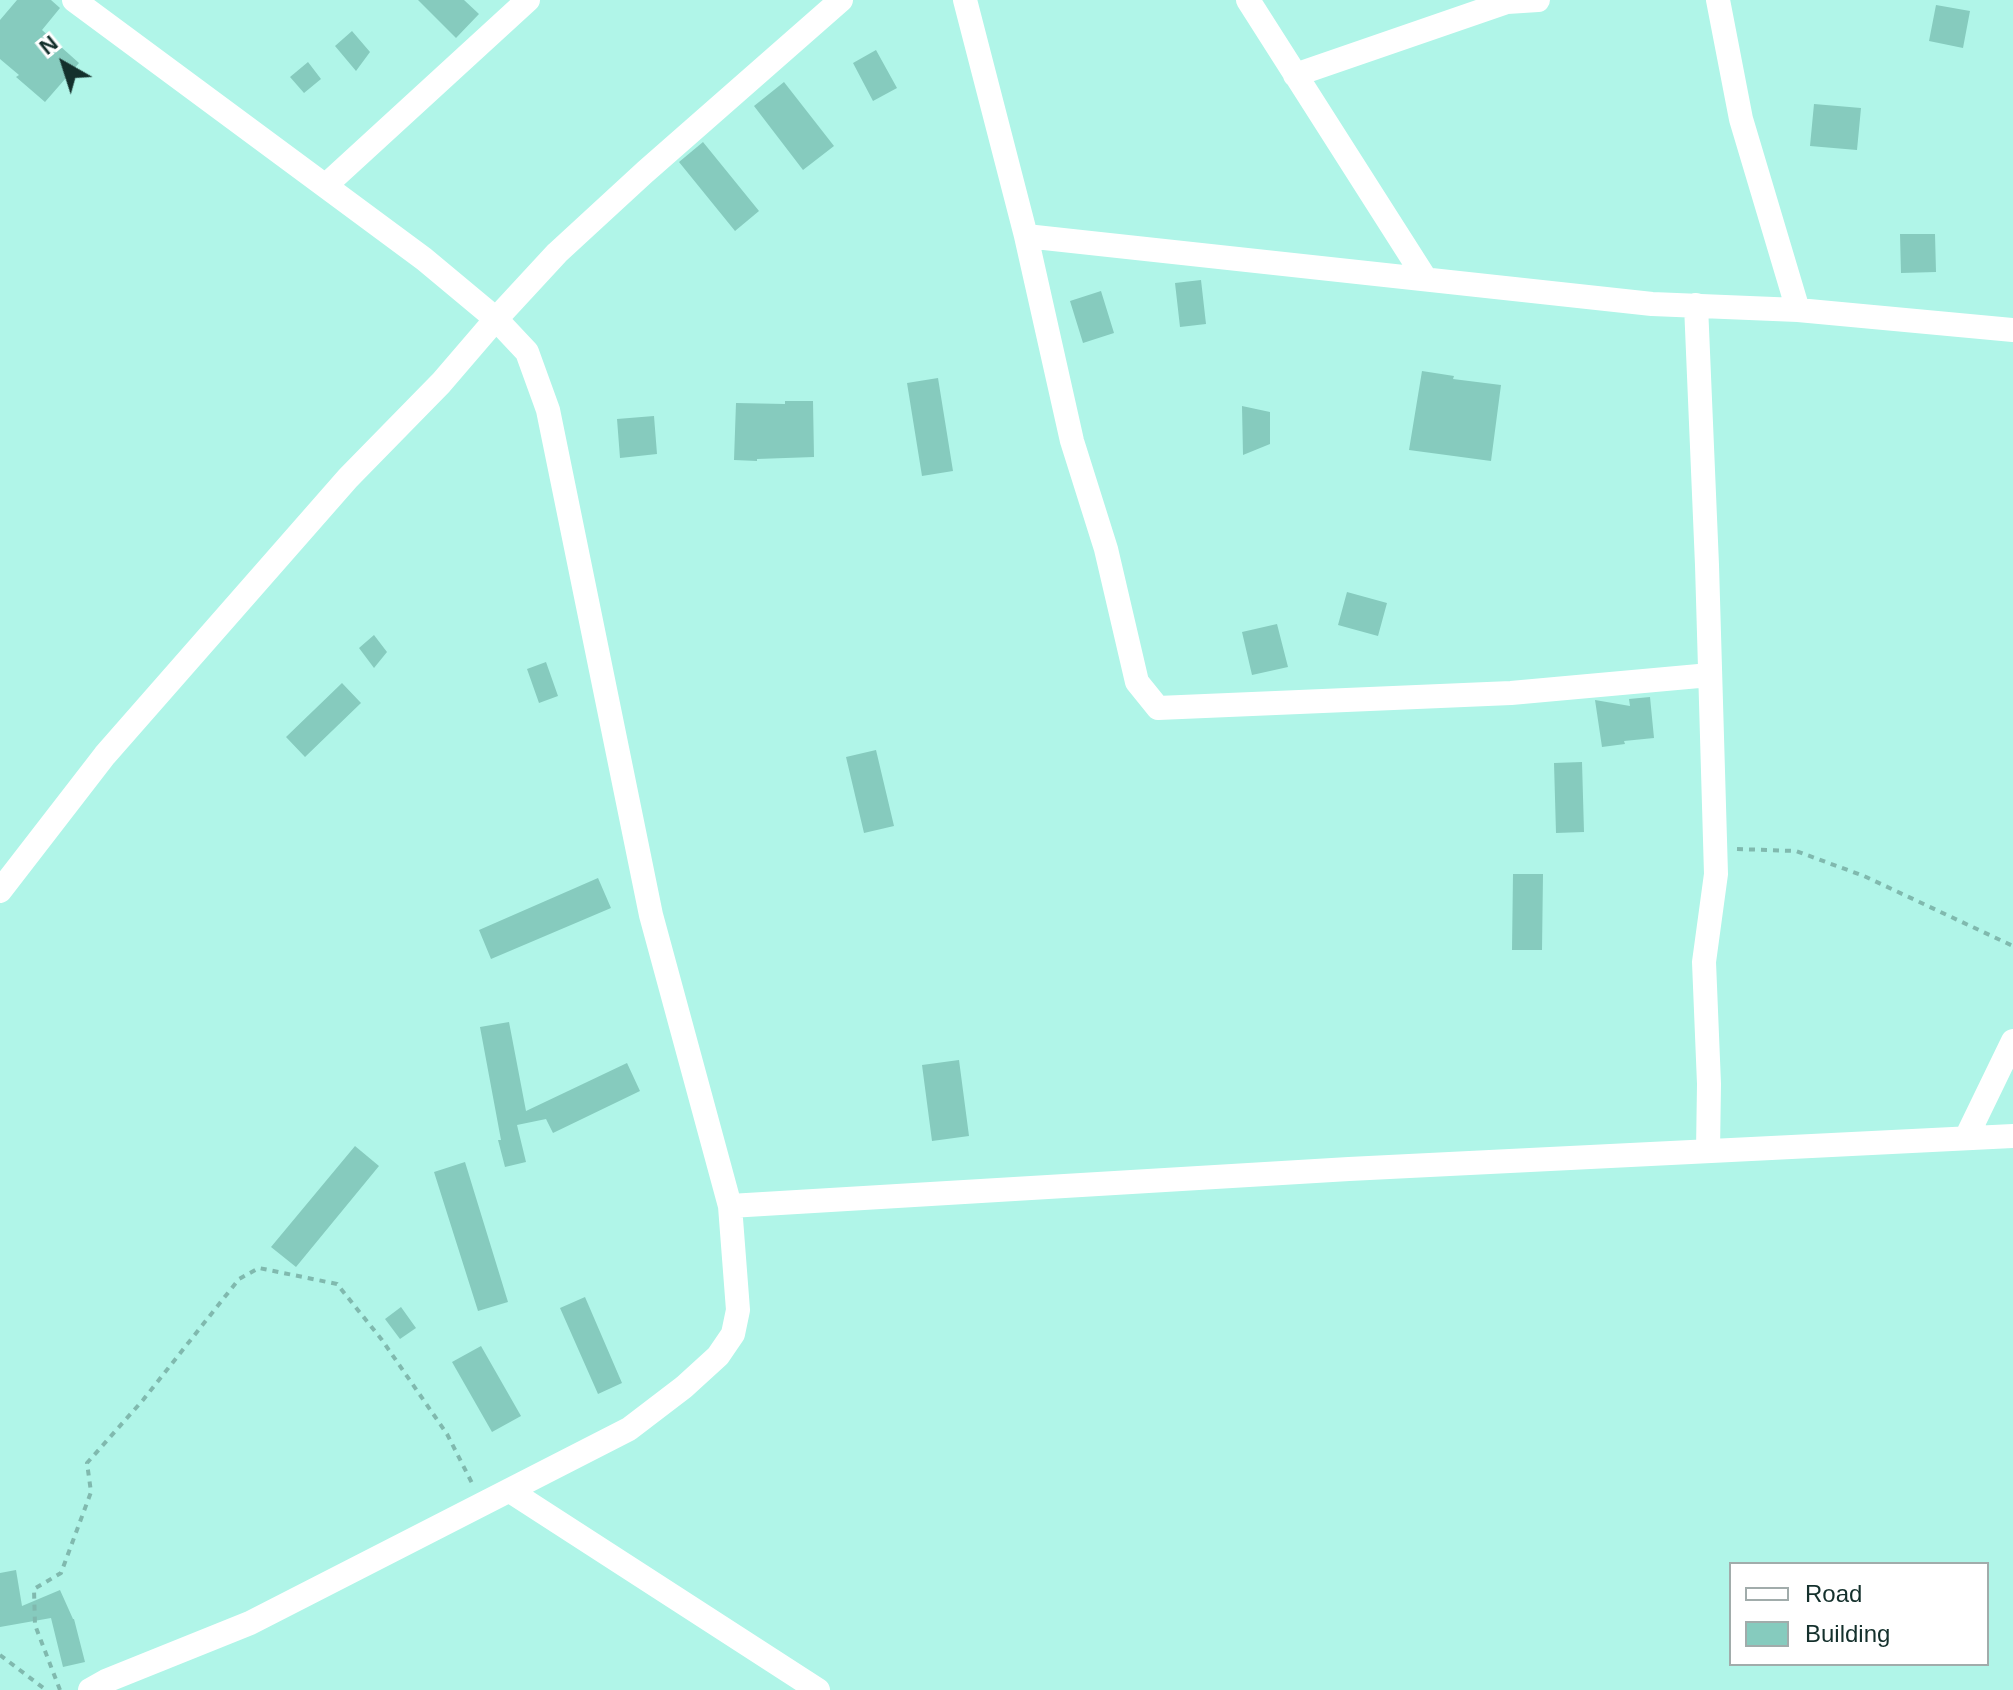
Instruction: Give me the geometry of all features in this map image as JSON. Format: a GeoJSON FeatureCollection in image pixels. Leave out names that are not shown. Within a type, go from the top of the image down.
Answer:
{"type":"FeatureCollection","features":[{"type":"Feature","properties":{"kind":"street"},"geometry":{"type":"LineString","coordinates":[[74,0],[424,259],[496,319],[527,352],[548,410],[651,915],[730,1206],[738,1310],[733,1334],[718,1356],[684,1387],[629,1429],[250,1623],[90,1690]]}},
{"type":"Feature","properties":{"kind":"street"},"geometry":{"type":"LineString","coordinates":[[325,186],[528,0]]}},
{"type":"Feature","properties":{"kind":"street"},"geometry":{"type":"LineString","coordinates":[[0,891],[114,744],[348,478],[441,383],[557,253],[841,0]]}},
{"type":"Feature","properties":{"kind":"street"},"geometry":{"type":"LineString","coordinates":[[965,0],[1026,236],[1072,441],[1106,549],[1137,682],[1158,708],[1511,693],[1710,675]]}},
{"type":"Feature","properties":{"kind":"street"},"geometry":{"type":"LineString","coordinates":[[1248,0],[1425,278]]}},
{"type":"Feature","properties":{"kind":"street"},"geometry":{"type":"LineString","coordinates":[[1295,75],[1507,1],[1538,0]]}},
{"type":"Feature","properties":{"kind":"street"},"geometry":{"type":"LineString","coordinates":[[1718,0],[1741,119],[1798,310]]}},
{"type":"Feature","properties":{"kind":"street"},"geometry":{"type":"LineString","coordinates":[[1026,236],[1652,304],[1798,310],[2013,330]]}},
{"type":"Feature","properties":{"kind":"street"},"geometry":{"type":"LineString","coordinates":[[1696,305],[1716,874],[1704,962],[1709,1084],[1708,1151]]}},
{"type":"Feature","properties":{"kind":"street"},"geometry":{"type":"LineString","coordinates":[[1966,1138],[2013,1041]]}},
{"type":"Feature","properties":{"kind":"street"},"geometry":{"type":"LineString","coordinates":[[730,1206],[1349,1169],[2013,1136]]}},
{"type":"Feature","properties":{"kind":"street"},"geometry":{"type":"LineString","coordinates":[[510,1491],[818,1690]]}},
{"type":"Feature","properties":{"kind":"path"},"geometry":{"type":"LineString","coordinates":[[1715,848],[1796,851],[1864,876],[2013,946]]}},
{"type":"Feature","properties":{"kind":"path"},"geometry":{"type":"LineString","coordinates":[[60,1690],[35,1625],[34,1589],[61,1573],[91,1492],[87,1463],[143,1400],[239,1279],[259,1268],[337,1284],[382,1340],[447,1434],[484,1505]]}},
{"type":"Feature","properties":{"kind":"path"},"geometry":{"type":"LineString","coordinates":[[0,1655],[46,1690]]}},
{"type":"Feature","properties":{"kind":"building"},"geometry":{"type":"Polygon","coordinates":[[[17,0],[51,0],[60,8],[42,30],[79,63],[45,102],[0,59],[0,20],[17,0]]]}},
{"type":"Feature","properties":{"kind":"building"},"geometry":{"type":"Polygon","coordinates":[[[418,0],[464,0],[479,14],[456,38],[418,0]]]}},
{"type":"Feature","properties":{"kind":"building"},"geometry":{"type":"Polygon","coordinates":[[[1936,5],[1970,11],[1963,48],[1929,41],[1936,5]]]}},
{"type":"Feature","properties":{"kind":"building"},"geometry":{"type":"Polygon","coordinates":[[[352,31],[370,52],[356,71],[335,46],[352,31]]]}},
{"type":"Feature","properties":{"kind":"building"},"geometry":{"type":"Polygon","coordinates":[[[876,50],[897,88],[873,101],[853,63],[876,50]]]}},
{"type":"Feature","properties":{"kind":"building"},"geometry":{"type":"Polygon","coordinates":[[[308,62],[321,79],[304,93],[290,77],[308,62]]]}},
{"type":"Feature","properties":{"kind":"building"},"geometry":{"type":"Polygon","coordinates":[[[784,82],[834,146],[803,170],[754,106],[784,82]]]}},
{"type":"Feature","properties":{"kind":"building"},"geometry":{"type":"Polygon","coordinates":[[[1814,104],[1861,108],[1857,150],[1810,146],[1814,104]]]}},
{"type":"Feature","properties":{"kind":"building"},"geometry":{"type":"Polygon","coordinates":[[[703,142],[759,211],[735,231],[679,162],[703,142]]]}},
{"type":"Feature","properties":{"kind":"building"},"geometry":{"type":"Polygon","coordinates":[[[1900,234],[1935,234],[1936,272],[1901,273],[1900,234]]]}},
{"type":"Feature","properties":{"kind":"building"},"geometry":{"type":"Polygon","coordinates":[[[1201,280],[1206,324],[1180,327],[1175,283],[1201,280]]]}},
{"type":"Feature","properties":{"kind":"building"},"geometry":{"type":"Polygon","coordinates":[[[1101,291],[1114,333],[1083,343],[1070,301],[1101,291]]]}},
{"type":"Feature","properties":{"kind":"building"},"geometry":{"type":"Polygon","coordinates":[[[1422,371],[1454,376],[1453,379],[1501,385],[1491,461],[1409,450],[1422,371]]]}},
{"type":"Feature","properties":{"kind":"building"},"geometry":{"type":"Polygon","coordinates":[[[938,378],[953,471],[922,476],[907,383],[938,378]]]}},
{"type":"Feature","properties":{"kind":"building"},"geometry":{"type":"Polygon","coordinates":[[[785,401],[813,401],[814,457],[734,460],[736,403],[785,404],[785,401]]]}},
{"type":"Feature","properties":{"kind":"building"},"geometry":{"type":"Polygon","coordinates":[[[1242,406],[1270,412],[1270,444],[1243,455],[1242,406]]]}},
{"type":"Feature","properties":{"kind":"building"},"geometry":{"type":"Polygon","coordinates":[[[654,416],[657,454],[620,458],[617,419],[654,416]]]}},
{"type":"Feature","properties":{"kind":"building"},"geometry":{"type":"Polygon","coordinates":[[[1347,592],[1387,603],[1378,636],[1338,625],[1347,592]]]}},
{"type":"Feature","properties":{"kind":"building"},"geometry":{"type":"Polygon","coordinates":[[[1277,624],[1288,667],[1252,675],[1242,632],[1277,624]]]}},
{"type":"Feature","properties":{"kind":"building"},"geometry":{"type":"Polygon","coordinates":[[[374,635],[387,652],[374,668],[359,648],[374,635]]]}},
{"type":"Feature","properties":{"kind":"building"},"geometry":{"type":"Polygon","coordinates":[[[546,662],[558,696],[539,703],[527,669],[546,662]]]}},
{"type":"Feature","properties":{"kind":"building"},"geometry":{"type":"Polygon","coordinates":[[[342,683],[361,703],[305,757],[286,737],[342,683]]]}},
{"type":"Feature","properties":{"kind":"building"},"geometry":{"type":"Polygon","coordinates":[[[1650,697],[1654,738],[1602,747],[1595,700],[1630,706],[1629,699],[1650,697]]]}},
{"type":"Feature","properties":{"kind":"building"},"geometry":{"type":"Polygon","coordinates":[[[876,750],[894,826],[864,833],[846,757],[876,750]]]}},
{"type":"Feature","properties":{"kind":"building"},"geometry":{"type":"Polygon","coordinates":[[[1582,762],[1584,832],[1556,833],[1554,763],[1582,762]]]}},
{"type":"Feature","properties":{"kind":"building"},"geometry":{"type":"Polygon","coordinates":[[[1513,874],[1543,874],[1542,950],[1512,950],[1513,874]]]}},
{"type":"Feature","properties":{"kind":"building"},"geometry":{"type":"Polygon","coordinates":[[[598,878],[611,908],[491,959],[479,930],[598,878]]]}},
{"type":"Feature","properties":{"kind":"building"},"geometry":{"type":"Polygon","coordinates":[[[509,1022],[526,1111],[627,1063],[640,1091],[553,1133],[546,1119],[517,1125],[526,1162],[505,1167],[480,1027],[509,1022]]]}},
{"type":"Feature","properties":{"kind":"building"},"geometry":{"type":"Polygon","coordinates":[[[959,1060],[969,1136],[932,1141],[922,1065],[959,1060]]]}},
{"type":"Feature","properties":{"kind":"building"},"geometry":{"type":"Polygon","coordinates":[[[355,1146],[379,1166],[296,1267],[271,1247],[355,1146]]]}},
{"type":"Feature","properties":{"kind":"building"},"geometry":{"type":"Polygon","coordinates":[[[465,1162],[508,1302],[478,1311],[434,1172],[465,1162]]]}},
{"type":"Feature","properties":{"kind":"building"},"geometry":{"type":"Polygon","coordinates":[[[585,1297],[622,1383],[598,1394],[560,1308],[585,1297]]]}},
{"type":"Feature","properties":{"kind":"building"},"geometry":{"type":"Polygon","coordinates":[[[401,1307],[416,1328],[400,1339],[385,1319],[401,1307]]]}},
{"type":"Feature","properties":{"kind":"building"},"geometry":{"type":"Polygon","coordinates":[[[481,1346],[521,1416],[492,1432],[452,1362],[481,1346]]]}},
{"type":"Feature","properties":{"kind":"building"},"geometry":{"type":"Polygon","coordinates":[[[16,1570],[22,1606],[60,1590],[74,1619],[85,1662],[63,1667],[51,1618],[0,1627],[0,1573],[16,1570]]]}}]}
